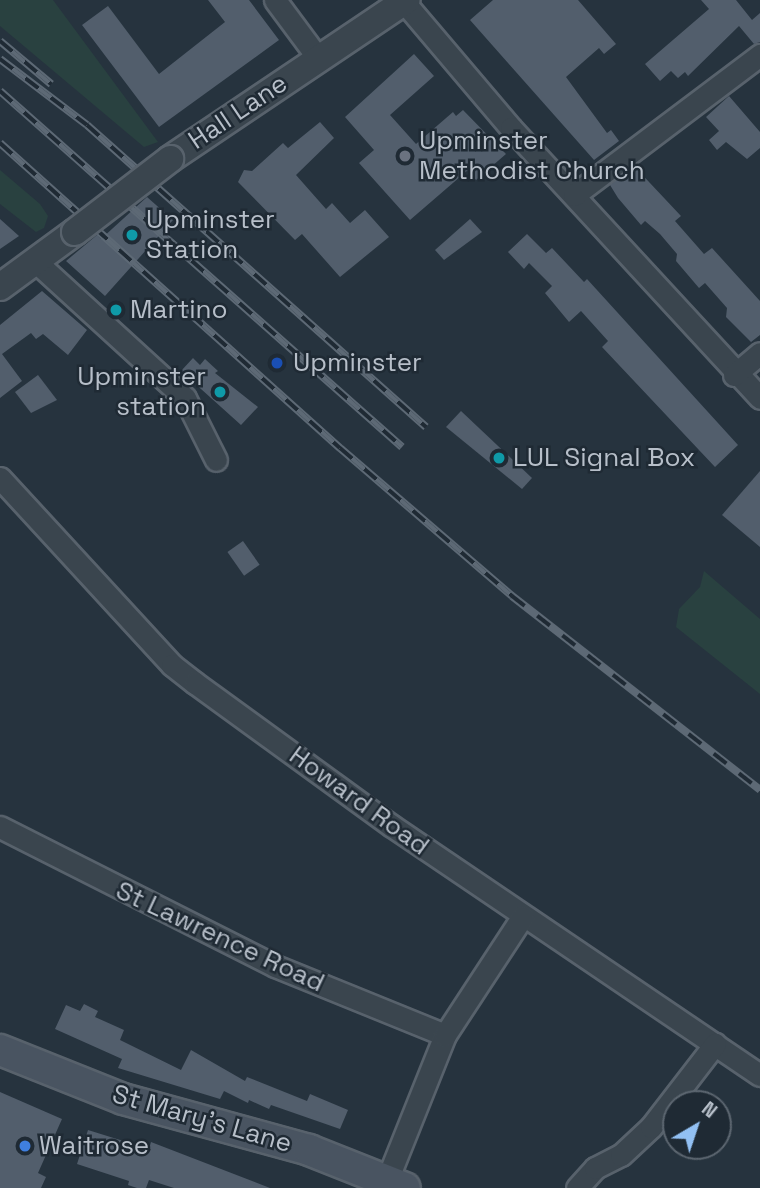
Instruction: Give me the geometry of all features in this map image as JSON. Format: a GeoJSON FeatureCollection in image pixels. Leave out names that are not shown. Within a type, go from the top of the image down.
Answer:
{"type":"FeatureCollection","features":[{"type":"Feature","properties":{"kind":"main road","name":"St Mary's Lane"},"geometry":{"type":"LineString","coordinates":[[0,1050],[124,1099],[309,1150],[396,1184]]}},
{"type":"Feature","properties":{"kind":"street"},"geometry":{"type":"LineString","coordinates":[[275,0],[318,58]]}},
{"type":"Feature","properties":{"kind":"street"},"geometry":{"type":"LineString","coordinates":[[405,1],[734,374],[760,398]]}},
{"type":"Feature","properties":{"kind":"street","name":"Hall Lane"},"geometry":{"type":"LineString","coordinates":[[0,287],[170,159],[405,1]]}},
{"type":"Feature","properties":{"kind":"street"},"geometry":{"type":"LineString","coordinates":[[574,195],[760,55]]}},
{"type":"Feature","properties":{"kind":"street"},"geometry":{"type":"LineString","coordinates":[[35,261],[185,398],[216,460]]}},
{"type":"Feature","properties":{"kind":"street"},"geometry":{"type":"LineString","coordinates":[[734,374],[760,353]]}},
{"type":"Feature","properties":{"kind":"street","name":"Howard Road"},"geometry":{"type":"LineString","coordinates":[[0,478],[172,665],[523,916],[760,1075]]}},
{"type":"Feature","properties":{"kind":"street","name":"St Lawrence Road"},"geometry":{"type":"LineString","coordinates":[[0,827],[275,966],[445,1035]]}},
{"type":"Feature","properties":{"kind":"street"},"geometry":{"type":"LineString","coordinates":[[396,1184],[445,1035],[523,916]]}},
{"type":"Feature","properties":{"kind":"street"},"geometry":{"type":"LineString","coordinates":[[577,1188],[595,1168],[621,1155],[651,1127],[715,1044]]}},
{"type":"Feature","properties":{"kind":"green space"},"geometry":{"type":"Polygon","coordinates":[[[0,0],[53,0],[158,142],[144,147],[0,26],[0,0]]]}},
{"type":"Feature","properties":{"kind":"green space"},"geometry":{"type":"Polygon","coordinates":[[[0,170],[40,204],[48,216],[44,228],[36,232],[0,204],[0,170]]]}},
{"type":"Feature","properties":{"kind":"green space"},"geometry":{"type":"Polygon","coordinates":[[[704,571],[760,619],[760,694],[676,627],[679,609],[700,587],[704,571]]]}},
{"type":"Feature","properties":{"kind":"building"},"geometry":{"type":"Polygon","coordinates":[[[208,0],[249,0],[279,40],[159,127],[82,25],[108,6],[159,74],[225,22],[208,0]]]}},
{"type":"Feature","properties":{"kind":"building"},"geometry":{"type":"Polygon","coordinates":[[[493,0],[578,0],[616,44],[604,54],[599,48],[566,77],[607,133],[611,130],[619,141],[594,160],[470,20],[493,0]]]}},
{"type":"Feature","properties":{"kind":"building"},"geometry":{"type":"Polygon","coordinates":[[[701,0],[736,0],[752,20],[760,13],[760,42],[754,44],[739,26],[688,76],[685,72],[678,78],[671,71],[660,81],[645,64],[709,9],[701,0]]]}},
{"type":"Feature","properties":{"kind":"building"},"geometry":{"type":"Polygon","coordinates":[[[414,54],[434,76],[390,115],[416,144],[453,112],[456,116],[463,110],[506,154],[476,180],[468,170],[410,220],[359,163],[374,150],[345,117],[414,54]]]}},
{"type":"Feature","properties":{"kind":"building"},"geometry":{"type":"Polygon","coordinates":[[[729,96],[760,132],[760,148],[747,159],[726,142],[717,150],[709,140],[719,131],[706,117],[729,96]]]}},
{"type":"Feature","properties":{"kind":"building"},"geometry":{"type":"Polygon","coordinates":[[[320,122],[334,138],[296,175],[326,209],[332,203],[350,223],[365,210],[389,237],[340,277],[302,234],[295,240],[238,182],[244,170],[252,171],[283,143],[288,148],[320,122]]]}},
{"type":"Feature","properties":{"kind":"building"},"geometry":{"type":"Polygon","coordinates":[[[634,166],[681,216],[675,221],[704,254],[712,248],[760,301],[760,335],[751,342],[726,317],[727,308],[705,283],[699,288],[676,261],[677,254],[660,234],[645,221],[641,225],[618,198],[610,185],[634,166]]]}},
{"type":"Feature","properties":{"kind":"building","name":"Upminster Station"},"geometry":{"type":"Polygon","coordinates":[[[147,197],[173,220],[105,296],[66,261],[97,235],[101,239],[147,197]]]}},
{"type":"Feature","properties":{"kind":"building"},"geometry":{"type":"Polygon","coordinates":[[[0,219],[19,236],[0,249],[0,219]]]}},
{"type":"Feature","properties":{"kind":"building"},"geometry":{"type":"Polygon","coordinates":[[[470,219],[482,232],[444,260],[435,250],[470,219]]]}},
{"type":"Feature","properties":{"kind":"building"},"geometry":{"type":"Polygon","coordinates":[[[527,234],[546,253],[552,248],[584,282],[587,279],[738,445],[715,467],[602,347],[608,341],[581,311],[569,322],[545,293],[552,286],[529,263],[524,269],[508,252],[527,234]]]}},
{"type":"Feature","properties":{"kind":"building"},"geometry":{"type":"Polygon","coordinates":[[[42,291],[87,330],[68,355],[43,334],[36,339],[31,333],[2,354],[22,381],[0,398],[0,325],[42,291]]]}},
{"type":"Feature","properties":{"kind":"building","name":"Upminster station"},"geometry":{"type":"Polygon","coordinates":[[[193,358],[200,365],[205,359],[218,371],[215,373],[258,407],[241,425],[181,371],[193,358]]]}},
{"type":"Feature","properties":{"kind":"building"},"geometry":{"type":"Polygon","coordinates":[[[38,375],[57,400],[31,413],[15,392],[38,375]]]}},
{"type":"Feature","properties":{"kind":"building","name":"LUL Signal Box"},"geometry":{"type":"Polygon","coordinates":[[[461,411],[532,478],[522,489],[446,427],[461,411]]]}},
{"type":"Feature","properties":{"kind":"building"},"geometry":{"type":"Polygon","coordinates":[[[760,471],[760,547],[722,515],[760,471]]]}},
{"type":"Feature","properties":{"kind":"building"},"geometry":{"type":"Polygon","coordinates":[[[243,541],[260,565],[244,576],[227,552],[243,541]]]}},
{"type":"Feature","properties":{"kind":"building"},"geometry":{"type":"Polygon","coordinates":[[[84,1004],[98,1011],[95,1017],[124,1030],[120,1040],[181,1070],[191,1050],[245,1081],[247,1077],[307,1101],[310,1094],[348,1110],[340,1129],[271,1105],[269,1109],[249,1100],[248,1103],[224,1091],[220,1099],[118,1068],[122,1059],[55,1029],[66,1005],[80,1011],[84,1004]]]}},
{"type":"Feature","properties":{"kind":"building","name":"Waitrose"},"geometry":{"type":"Polygon","coordinates":[[[0,1092],[62,1119],[38,1173],[46,1177],[41,1188],[0,1188],[0,1092]]]}},
{"type":"Feature","properties":{"kind":"building"},"geometry":{"type":"Polygon","coordinates":[[[88,1130],[149,1149],[151,1142],[270,1188],[174,1188],[149,1180],[146,1188],[137,1188],[128,1185],[129,1181],[77,1164],[88,1130]]]}},
{"type":"Feature","properties":{"kind":"railway"},"geometry":{"type":"LineString","coordinates":[[0,41],[51,84]]}},
{"type":"Feature","properties":{"kind":"railway"},"geometry":{"type":"LineString","coordinates":[[0,59],[87,125],[426,427]]}},
{"type":"Feature","properties":{"kind":"railway"},"geometry":{"type":"LineString","coordinates":[[0,91],[402,447]]}},
{"type":"Feature","properties":{"kind":"railway"},"geometry":{"type":"LineString","coordinates":[[0,143],[340,448],[512,596],[760,790]]}},
{"type":"Feature","properties":{"kind":"place","name":"Upminster Methodist Church"},"geometry":{"type":"Point","coordinates":[405,156]}},
{"type":"Feature","properties":{"kind":"place","name":"Upminster Station"},"geometry":{"type":"Point","coordinates":[132,235]}},
{"type":"Feature","properties":{"kind":"place","name":"Martino"},"geometry":{"type":"Point","coordinates":[116,310]}},
{"type":"Feature","properties":{"kind":"place","name":"Upminster"},"geometry":{"type":"Point","coordinates":[277,363]}},
{"type":"Feature","properties":{"kind":"place","name":"Upminster station"},"geometry":{"type":"Point","coordinates":[220,392]}},
{"type":"Feature","properties":{"kind":"place","name":"LUL Signal Box"},"geometry":{"type":"Point","coordinates":[499,458]}},
{"type":"Feature","properties":{"kind":"place","name":"Waitrose"},"geometry":{"type":"Point","coordinates":[25,1146]}}]}
